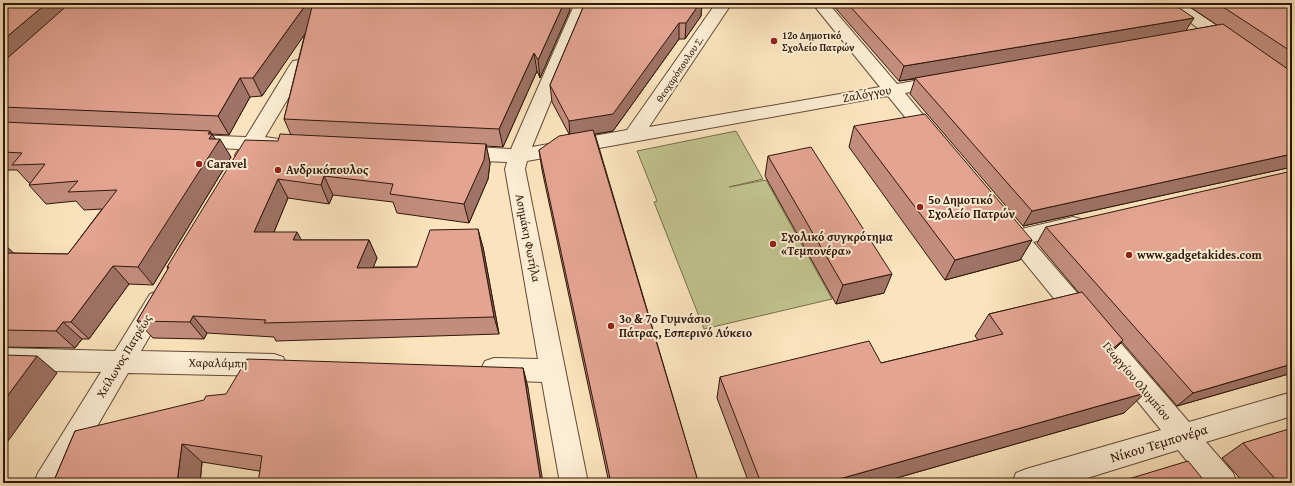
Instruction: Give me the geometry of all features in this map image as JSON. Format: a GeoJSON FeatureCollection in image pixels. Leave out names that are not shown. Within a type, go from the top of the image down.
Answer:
{"type":"FeatureCollection","features":[{"type":"Feature","properties":{"kind":"street"},"geometry":{"type":"LineString","coordinates":[[820,3],[946,155]]}},
{"type":"Feature","properties":{"kind":"street"},"geometry":{"type":"LineString","coordinates":[[1173,3],[1242,51]]}},
{"type":"Feature","properties":{"kind":"street","name":"Ασημάκη Φωτήλα"},"geometry":{"type":"LineString","coordinates":[[574,483],[515,169],[518,156],[583,4]]}},
{"type":"Feature","properties":{"kind":"street","name":"Θεοχαρόπουλου Σ."},"geometry":{"type":"LineString","coordinates":[[633,136],[716,8]]}},
{"type":"Feature","properties":{"kind":"street"},"geometry":{"type":"LineString","coordinates":[[1193,38],[1216,34]]}},
{"type":"Feature","properties":{"kind":"street"},"geometry":{"type":"LineString","coordinates":[[236,171],[299,65]]}},
{"type":"Feature","properties":{"kind":"street","name":"Ζαλόγγου"},"geometry":{"type":"LineString","coordinates":[[440,152],[518,156],[961,78]]}},
{"type":"Feature","properties":{"kind":"street"},"geometry":{"type":"LineString","coordinates":[[174,140],[291,145]]}},
{"type":"Feature","properties":{"kind":"street","name":"Γεωργίου Ολυμπίου"},"geometry":{"type":"LineString","coordinates":[[991,208],[1223,483]]}},
{"type":"Feature","properties":{"kind":"street"},"geometry":{"type":"LineString","coordinates":[[1016,238],[1094,220]]}},
{"type":"Feature","properties":{"kind":"street","name":"Χείλωνος Πατρέως"},"geometry":{"type":"LineString","coordinates":[[48,483],[166,286]]}},
{"type":"Feature","properties":{"kind":"street","name":"Χαραλάμπη"},"geometry":{"type":"LineString","coordinates":[[3,358],[294,365]]}},
{"type":"Feature","properties":{"kind":"street"},"geometry":{"type":"LineString","coordinates":[[475,369],[554,371]]}},
{"type":"Feature","properties":{"kind":"street","name":"Νίκου Τεμπονέρα"},"geometry":{"type":"LineString","coordinates":[[1026,483],[1292,404]]}},
{"type":"Feature","properties":{"kind":"green space"},"geometry":{"type":"Polygon","coordinates":[[[736,131],[763,179],[729,187],[766,180],[832,299],[704,329],[654,202],[657,201],[637,151],[736,131]]]}},
{"type":"Feature","properties":{"kind":"building"},"geometry":{"type":"Polygon","coordinates":[[[3,3],[47,3],[3,40],[3,3]]]}},
{"type":"Feature","properties":{"kind":"building"},"geometry":{"type":"Polygon","coordinates":[[[70,3],[307,3],[253,78],[240,78],[218,116],[3,107],[3,62],[70,3]]]}},
{"type":"Feature","properties":{"kind":"building"},"geometry":{"type":"Polygon","coordinates":[[[313,3],[564,3],[538,60],[534,53],[499,129],[284,119],[313,3]]]}},
{"type":"Feature","properties":{"kind":"building"},"geometry":{"type":"Polygon","coordinates":[[[585,3],[700,3],[686,23],[679,23],[613,114],[569,121],[550,85],[585,3]]]}},
{"type":"Feature","properties":{"kind":"building"},"geometry":{"type":"Polygon","coordinates":[[[847,3],[1172,3],[1194,18],[904,66],[847,3]]]}},
{"type":"Feature","properties":{"kind":"building"},"geometry":{"type":"Polygon","coordinates":[[[1217,3],[1292,3],[1292,52],[1217,3]]]}},
{"type":"Feature","properties":{"kind":"building"},"geometry":{"type":"Polygon","coordinates":[[[1223,24],[1292,72],[1292,154],[1032,211],[915,78],[1223,24]]]}},
{"type":"Feature","properties":{"kind":"building"},"geometry":{"type":"Polygon","coordinates":[[[925,114],[1032,240],[955,260],[854,126],[925,114]]]}},
{"type":"Feature","properties":{"kind":"building"},"geometry":{"type":"Polygon","coordinates":[[[3,122],[210,131],[208,134],[212,134],[209,139],[220,139],[138,267],[113,266],[71,322],[63,322],[56,331],[3,330],[3,253],[68,254],[117,190],[68,192],[78,181],[29,185],[45,164],[12,165],[22,153],[3,152],[3,122]]]}},
{"type":"Feature","properties":{"kind":"building","name":"3ο & 7ο Γυμνάσιο Πάτρας, Εσπερινό Λύκειο"},"geometry":{"type":"Polygon","coordinates":[[[593,130],[697,478],[677,483],[611,483],[539,150],[559,136],[593,130]]]}},
{"type":"Feature","properties":{"kind":"building"},"geometry":{"type":"Polygon","coordinates":[[[280,134],[486,144],[484,160],[464,204],[390,194],[393,184],[324,176],[321,185],[278,179],[254,232],[297,232],[293,240],[369,240],[357,268],[417,267],[430,230],[478,229],[494,317],[264,323],[266,320],[193,316],[190,322],[137,321],[169,267],[167,267],[245,140],[278,141],[280,134]]]}},
{"type":"Feature","properties":{"kind":"building"},"geometry":{"type":"Polygon","coordinates":[[[811,147],[892,274],[843,285],[768,156],[811,147]]]}},
{"type":"Feature","properties":{"kind":"building"},"geometry":{"type":"Polygon","coordinates":[[[1292,171],[1292,364],[1193,393],[1046,227],[1292,171]]]}},
{"type":"Feature","properties":{"kind":"building"},"geometry":{"type":"Polygon","coordinates":[[[1082,292],[1123,340],[1110,351],[1145,393],[825,483],[761,483],[720,377],[869,341],[881,363],[1003,334],[989,314],[1082,292]]]}},
{"type":"Feature","properties":{"kind":"building"},"geometry":{"type":"Polygon","coordinates":[[[3,355],[37,356],[3,402],[3,355]]]}},
{"type":"Feature","properties":{"kind":"building"},"geometry":{"type":"Polygon","coordinates":[[[247,359],[523,368],[541,483],[258,483],[262,456],[182,444],[177,483],[53,483],[75,431],[204,400],[206,396],[226,394],[247,359]]]}},
{"type":"Feature","properties":{"kind":"building"},"geometry":{"type":"Polygon","coordinates":[[[1292,428],[1292,483],[1279,483],[1243,443],[1292,428]]]}},
{"type":"Feature","properties":{"kind":"building"},"geometry":{"type":"Polygon","coordinates":[[[1188,461],[1206,483],[1115,483],[1188,461]]]}},
{"type":"Feature","properties":{"kind":"place","name":"12ο Δημοτικό Σχολείο Πατρών"},"geometry":{"type":"Point","coordinates":[774,41]}},
{"type":"Feature","properties":{"kind":"place","name":"Caravel"},"geometry":{"type":"Point","coordinates":[199,164]}},
{"type":"Feature","properties":{"kind":"place","name":"Ανδρικόπουλος"},"geometry":{"type":"Point","coordinates":[278,170]}},
{"type":"Feature","properties":{"kind":"place","name":"5ο Δημοτικό Σχολείο Πατρών"},"geometry":{"type":"Point","coordinates":[920,207]}},
{"type":"Feature","properties":{"kind":"place","name":"Σχολικό συγκρότημα «Τεμπονέρα»"},"geometry":{"type":"Point","coordinates":[773,244]}},
{"type":"Feature","properties":{"kind":"place","name":"www.gadgetakides.com"},"geometry":{"type":"Point","coordinates":[1129,255]}},
{"type":"Feature","properties":{"kind":"place","name":"3ο & 7ο Γυμνάσιο Πάτρας, Εσπερινό Λύκειο"},"geometry":{"type":"Point","coordinates":[611,326]}}]}
